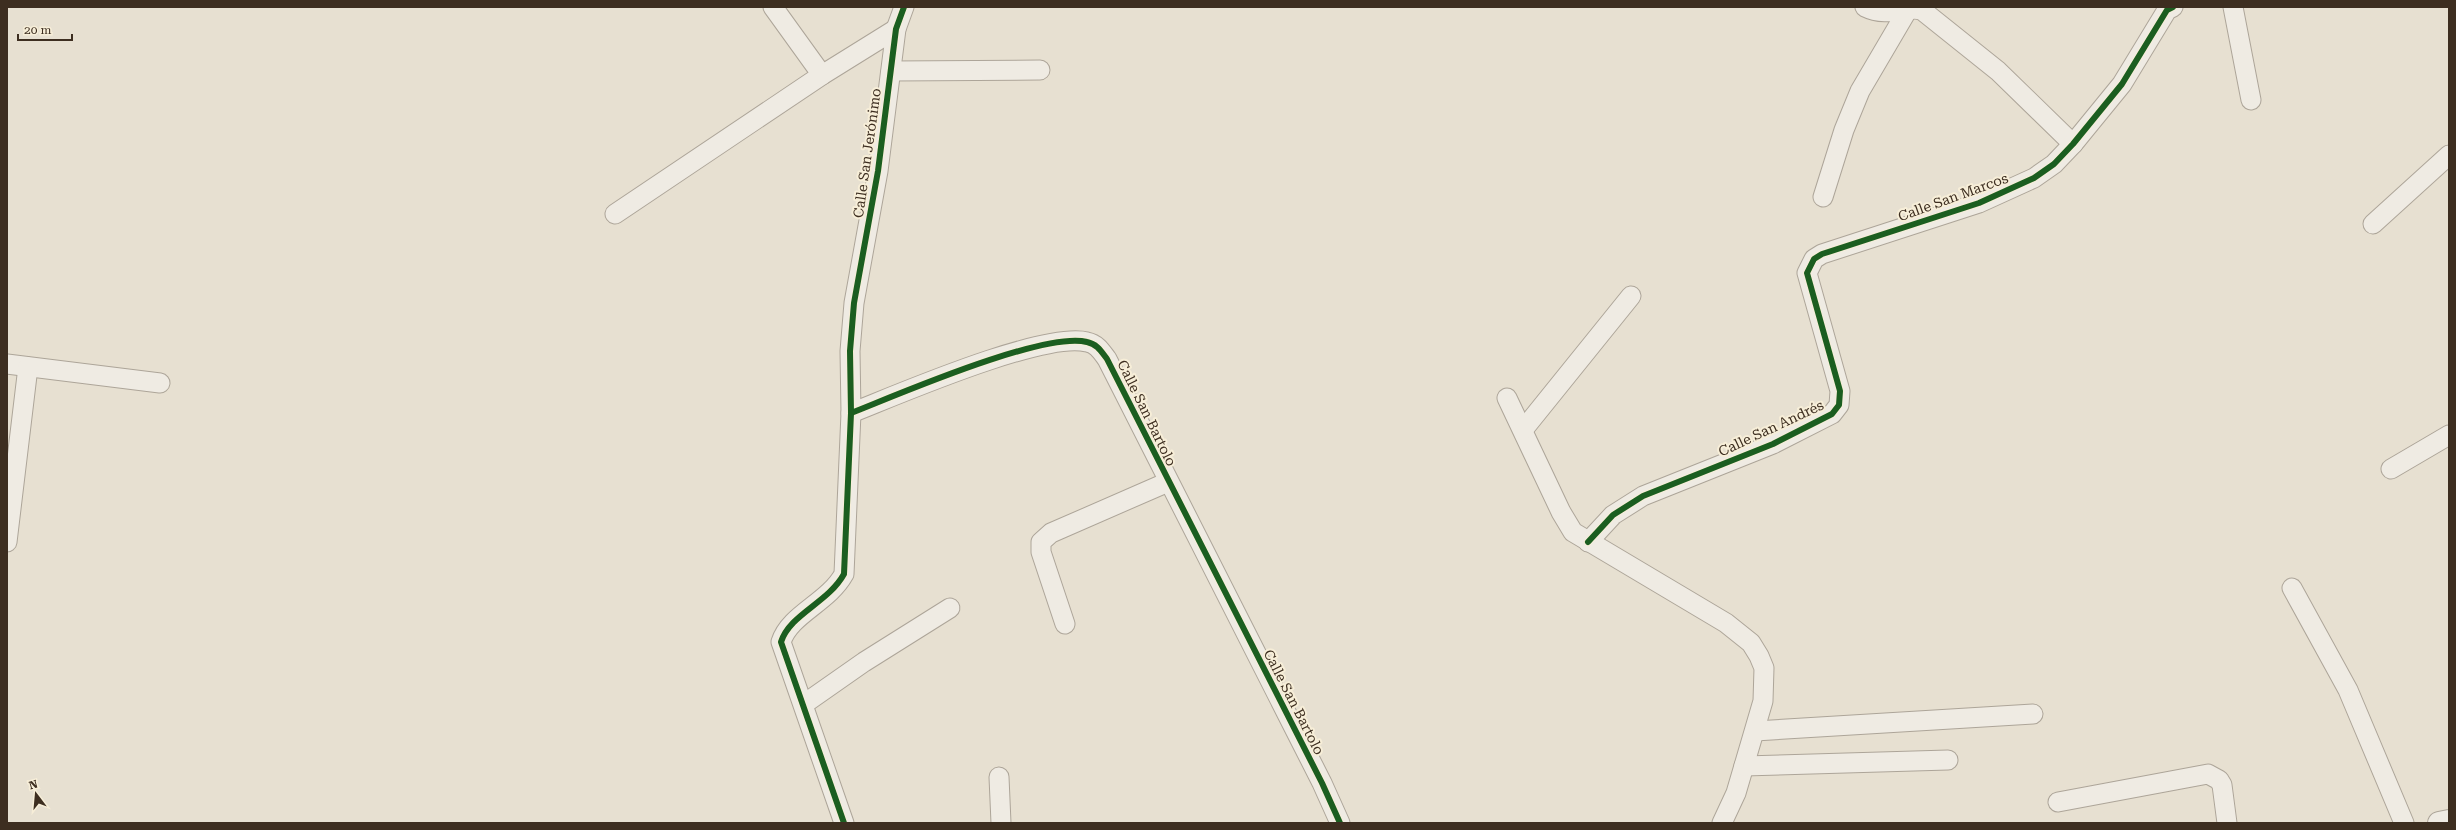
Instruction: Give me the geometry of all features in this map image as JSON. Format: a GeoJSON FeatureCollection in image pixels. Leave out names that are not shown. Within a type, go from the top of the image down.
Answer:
{"type":"FeatureCollection","features":[{"type":"Feature","properties":{"kind":"street"},"geometry":{"type":"LineString","coordinates":[[773,7],[822,75]]}},
{"type":"Feature","properties":{"kind":"street","name":"Calle San Jerónimo"},"geometry":{"type":"LineString","coordinates":[[851,413],[850,351],[854,303],[878,171],[896,29],[904,7]]}},
{"type":"Feature","properties":{"kind":"street"},"geometry":{"type":"LineString","coordinates":[[1865,7],[1881,13],[1914,8],[1923,11],[1998,71],[2073,144]]}},
{"type":"Feature","properties":{"kind":"street","name":"Calle San Marcos"},"geometry":{"type":"LineString","coordinates":[[1809,266],[1822,254],[1979,203],[2010,191],[2034,178],[2054,164],[2073,144],[2122,84],[2167,10],[2172,7]]}},
{"type":"Feature","properties":{"kind":"street"},"geometry":{"type":"LineString","coordinates":[[2233,7],[2251,100]]}},
{"type":"Feature","properties":{"kind":"street"},"geometry":{"type":"LineString","coordinates":[[1823,197],[1844,130],[1860,91],[1907,10]]}},
{"type":"Feature","properties":{"kind":"street"},"geometry":{"type":"LineString","coordinates":[[615,214],[822,75],[896,29]]}},
{"type":"Feature","properties":{"kind":"street"},"geometry":{"type":"LineString","coordinates":[[891,71],[1040,70]]}},
{"type":"Feature","properties":{"kind":"street"},"geometry":{"type":"LineString","coordinates":[[2373,224],[2449,155]]}},
{"type":"Feature","properties":{"kind":"street","name":"Calle San Andrés"},"geometry":{"type":"LineString","coordinates":[[1588,542],[1613,515],[1643,496],[1773,444],[1819,422],[1836,410],[1841,399],[1840,391],[1807,273],[1809,266]]}},
{"type":"Feature","properties":{"kind":"street"},"geometry":{"type":"LineString","coordinates":[[1523,430],[1631,296]]}},
{"type":"Feature","properties":{"kind":"street","name":"Calle San Bartolo"},"geometry":{"type":"LineString","coordinates":[[851,413],[974,366],[1050,343],[1086,342],[1096,346],[1107,359],[1168,482],[1322,783],[1340,823]]}},
{"type":"Feature","properties":{"kind":"street"},"geometry":{"type":"LineString","coordinates":[[7,364],[160,383]]}},
{"type":"Feature","properties":{"kind":"street"},"geometry":{"type":"LineString","coordinates":[[7,542],[28,367]]}},
{"type":"Feature","properties":{"kind":"street"},"geometry":{"type":"LineString","coordinates":[[1507,398],[1565,522],[1573,532],[1726,623],[1750,643],[1764,668],[1765,683],[1755,731],[1736,793],[1722,823]]}},
{"type":"Feature","properties":{"kind":"street"},"geometry":{"type":"LineString","coordinates":[[844,823],[804,704],[781,642],[784,632],[790,625],[831,593],[844,574],[851,413]]}},
{"type":"Feature","properties":{"kind":"street"},"geometry":{"type":"LineString","coordinates":[[2391,469],[2449,436]]}},
{"type":"Feature","properties":{"kind":"street"},"geometry":{"type":"LineString","coordinates":[[1065,624],[1041,552],[1041,542],[1051,533],[1168,482]]}},
{"type":"Feature","properties":{"kind":"street"},"geometry":{"type":"LineString","coordinates":[[2292,588],[2348,690],[2404,823]]}},
{"type":"Feature","properties":{"kind":"street"},"geometry":{"type":"LineString","coordinates":[[804,704],[864,662],[950,608]]}},
{"type":"Feature","properties":{"kind":"street"},"geometry":{"type":"LineString","coordinates":[[1755,731],[2033,714]]}},
{"type":"Feature","properties":{"kind":"street"},"geometry":{"type":"LineString","coordinates":[[1744,766],[1948,760]]}},
{"type":"Feature","properties":{"kind":"street"},"geometry":{"type":"LineString","coordinates":[[2058,802],[2208,774],[2219,780],[2222,785],[2227,823]]}},
{"type":"Feature","properties":{"kind":"street"},"geometry":{"type":"LineString","coordinates":[[999,777],[1001,823]]}},
{"type":"Feature","properties":{"kind":"street"},"geometry":{"type":"LineString","coordinates":[[2439,823],[2449,820]]}},
{"type":"Feature","properties":{"kind":"cycle path"},"geometry":{"type":"LineString","coordinates":[[844,823],[781,642],[792,624],[829,593],[844,574],[851,413],[850,351],[854,303],[878,171],[896,29],[904,7]]}},
{"type":"Feature","properties":{"kind":"cycle path"},"geometry":{"type":"LineString","coordinates":[[1588,542],[1613,515],[1643,496],[1773,444],[1832,414],[1839,405],[1840,391],[1807,273],[1814,259],[1822,254],[1979,203],[2034,178],[2054,164],[2073,144],[2122,84],[2167,10],[2173,7]]}},
{"type":"Feature","properties":{"kind":"cycle path"},"geometry":{"type":"LineString","coordinates":[[851,413],[970,367],[1038,346],[1066,341],[1087,342],[1096,346],[1107,359],[1322,783],[1340,823]]}}]}
